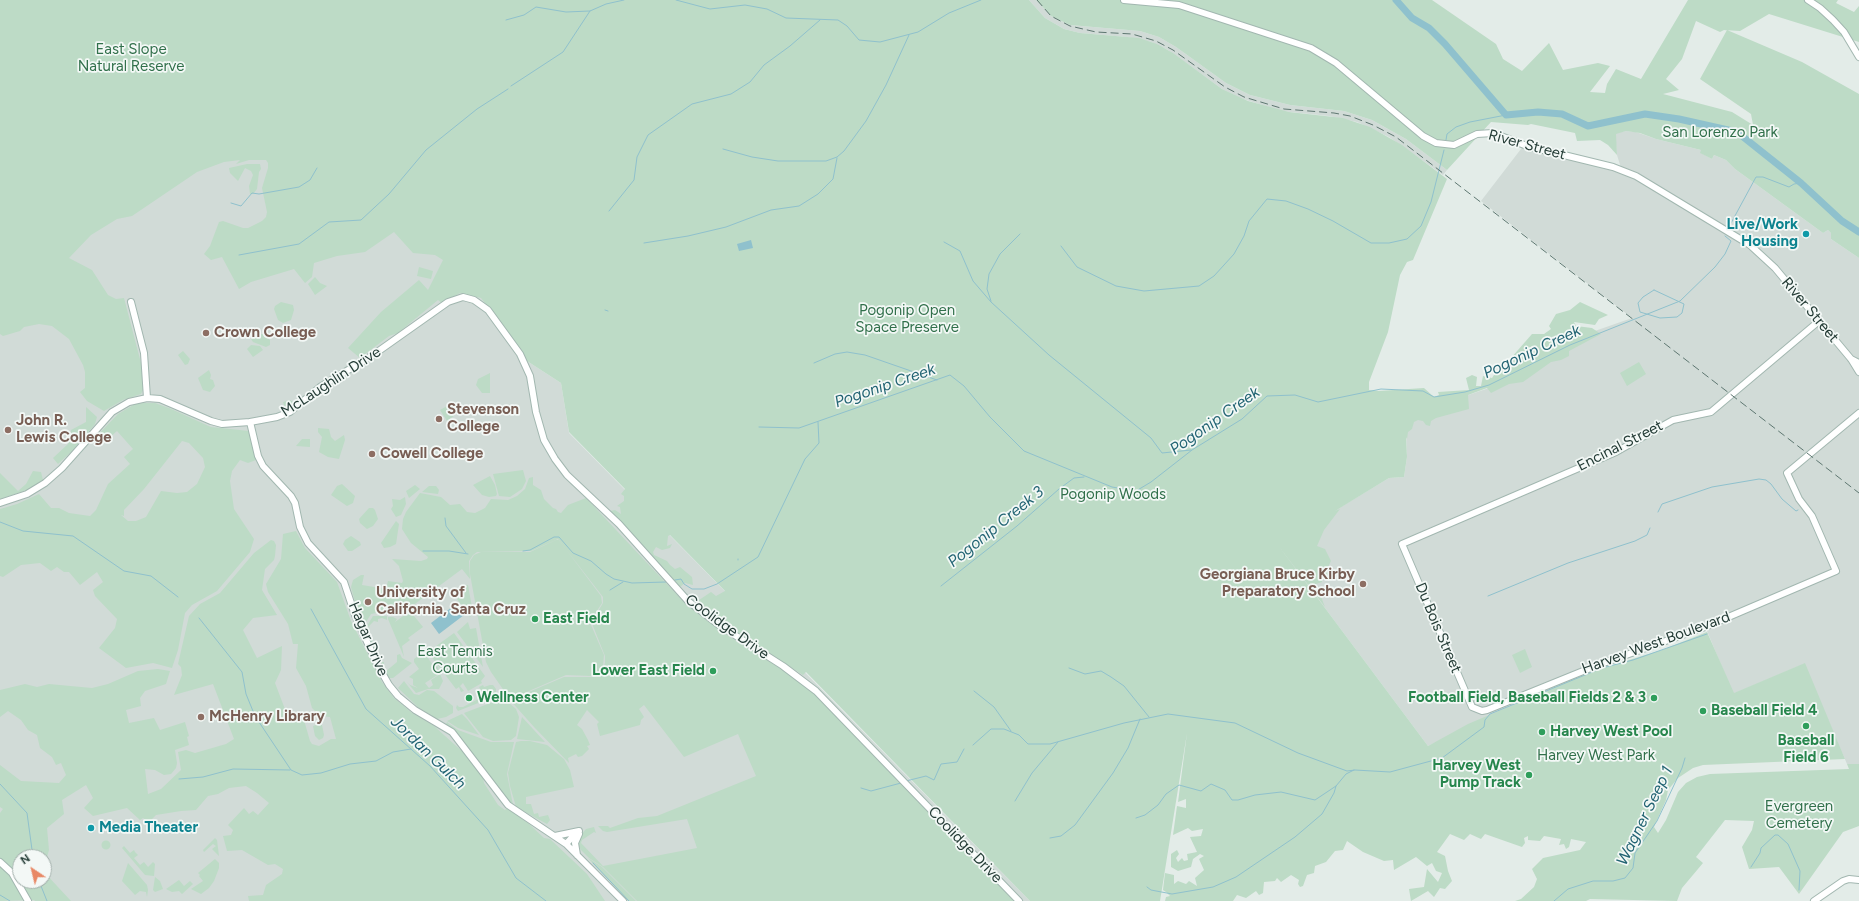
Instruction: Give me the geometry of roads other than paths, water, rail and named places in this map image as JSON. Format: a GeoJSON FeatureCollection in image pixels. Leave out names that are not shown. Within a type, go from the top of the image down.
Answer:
{"type":"FeatureCollection","features":[{"type":"Feature","properties":{"kind":"street","name":"River Street"},"geometry":{"type":"LineString","coordinates":[[1124,0],[1179,5],[1311,48],[1336,64],[1423,136],[1436,144],[1454,144],[1477,134],[1493,133],[1527,146],[1614,168],[1636,176],[1750,245],[1775,268],[1851,359],[1859,372]]}},
{"type":"Feature","properties":{"kind":"street"},"geometry":{"type":"LineString","coordinates":[[1808,0],[1820,8],[1833,20],[1847,37],[1859,57]]}},
{"type":"Feature","properties":{"kind":"street","name":"McLaughlin Drive"},"geometry":{"type":"LineString","coordinates":[[0,504],[33,491],[51,479],[117,408],[129,402],[147,398],[167,402],[216,423],[232,424],[277,417],[290,412],[326,382],[373,355],[453,299],[463,297],[474,300]]}},
{"type":"Feature","properties":{"kind":"street","name":"Coolidge Drive"},"geometry":{"type":"LineString","coordinates":[[474,300],[488,310],[520,354],[530,376],[536,412],[544,440],[555,459],[567,475],[618,524],[688,601],[719,625],[799,677],[816,691],[1019,901]]}},
{"type":"Feature","properties":{"kind":"street"},"geometry":{"type":"LineString","coordinates":[[131,302],[144,353],[147,398]]}},
{"type":"Feature","properties":{"kind":"street","name":"Encinal Street"},"geometry":{"type":"LineString","coordinates":[[1402,544],[1616,452],[1673,420],[1711,412],[1819,321]]}},
{"type":"Feature","properties":{"kind":"street","name":"River Street"},"geometry":{"type":"LineString","coordinates":[[1851,359],[1859,363]]}},
{"type":"Feature","properties":{"kind":"street"},"geometry":{"type":"LineString","coordinates":[[1820,578],[1829,569],[1829,556],[1812,516],[1799,499],[1787,473],[1859,413]]}},
{"type":"Feature","properties":{"kind":"street","name":"Hagar Drive"},"geometry":{"type":"LineString","coordinates":[[250,422],[258,456],[262,466],[291,496],[300,527],[308,543],[344,582],[355,615],[377,664],[389,685],[398,696],[415,710],[457,737],[498,793],[512,809],[566,844],[623,901]]}},
{"type":"Feature","properties":{"kind":"street","name":"Du Bois Street"},"geometry":{"type":"LineString","coordinates":[[1402,544],[1470,703],[1476,710]]}},
{"type":"Feature","properties":{"kind":"street","name":"Harvey West Boulevard"},"geometry":{"type":"LineString","coordinates":[[1476,710],[1487,710],[1598,665],[1705,627],[1820,578],[1836,571],[1829,556]]}},
{"type":"Feature","properties":{"kind":"street"},"geometry":{"type":"LineString","coordinates":[[555,836],[579,833]]}},
{"type":"Feature","properties":{"kind":"street"},"geometry":{"type":"LineString","coordinates":[[566,844],[579,833]]}},
{"type":"Feature","properties":{"kind":"street"},"geometry":{"type":"LineString","coordinates":[[577,855],[575,843],[579,833]]}},
{"type":"Feature","properties":{"kind":"street"},"geometry":{"type":"LineString","coordinates":[[0,862],[12,873],[28,901]]}},
{"type":"Feature","properties":{"kind":"street"},"geometry":{"type":"LineString","coordinates":[[1814,901],[1843,881],[1849,879],[1859,880]]}},
{"type":"Feature","properties":{"kind":"water"},"geometry":{"type":"Polygon","coordinates":[[[751,240],[753,248],[739,251],[737,244],[751,240]]]}},
{"type":"Feature","properties":{"kind":"water"},"geometry":{"type":"Polygon","coordinates":[[[456,604],[464,615],[439,634],[431,623],[456,604]]]}},
{"type":"Feature","properties":{"kind":"waterway"},"geometry":{"type":"LineString","coordinates":[[506,20],[524,15],[536,7],[566,12],[590,11],[606,4],[624,0]]}},
{"type":"Feature","properties":{"kind":"waterway"},"geometry":{"type":"LineString","coordinates":[[676,0],[710,9],[745,5],[767,9],[786,18],[838,20],[847,26],[859,40],[880,42],[918,32],[949,13],[981,0]]}},
{"type":"Feature","properties":{"kind":"waterway"},"geometry":{"type":"LineString","coordinates":[[1396,0],[1412,18],[1429,28],[1445,44],[1506,115],[1538,112],[1562,114],[1588,126],[1645,114],[1679,119],[1737,132],[1801,183],[1842,221],[1859,232]]}},
{"type":"Feature","properties":{"kind":"waterway"},"geometry":{"type":"LineString","coordinates":[[511,86],[563,52],[590,11]]}},
{"type":"Feature","properties":{"kind":"waterway"},"geometry":{"type":"LineString","coordinates":[[609,211],[634,180],[637,157],[648,135],[692,104],[731,94],[750,82],[764,65],[790,46],[820,20]]}},
{"type":"Feature","properties":{"kind":"waterway"},"geometry":{"type":"LineString","coordinates":[[723,149],[752,157],[778,161],[826,161],[837,157],[844,151],[866,121],[886,85],[909,35]]}},
{"type":"Feature","properties":{"kind":"waterway"},"geometry":{"type":"LineString","coordinates":[[239,255],[299,244],[329,222],[361,220],[389,194],[426,150],[477,109],[508,89]]}},
{"type":"Feature","properties":{"kind":"waterway"},"geometry":{"type":"LineString","coordinates":[[1446,140],[1447,134],[1456,127],[1470,122],[1506,115]]}},
{"type":"Feature","properties":{"kind":"waterway"},"geometry":{"type":"LineString","coordinates":[[1061,246],[1077,267],[1116,286],[1144,291],[1199,286],[1214,276],[1234,254],[1244,236],[1249,221],[1267,199],[1286,201],[1308,209],[1333,221],[1371,243],[1389,243],[1407,239],[1421,226],[1431,202],[1444,150]]}},
{"type":"Feature","properties":{"kind":"waterway"},"geometry":{"type":"LineString","coordinates":[[644,243],[688,236],[726,227],[771,210],[799,206],[818,194],[833,179],[837,158]]}},
{"type":"Feature","properties":{"kind":"waterway"},"geometry":{"type":"LineString","coordinates":[[231,203],[241,206],[252,193],[259,194],[299,187],[310,180],[317,168]]}},
{"type":"Feature","properties":{"kind":"waterway","name":"Pogonip Creek"},"geometry":{"type":"LineString","coordinates":[[1730,225],[1756,177],[1763,177],[1789,187],[1794,184],[1801,183]]}},
{"type":"Feature","properties":{"kind":"waterway"},"geometry":{"type":"LineString","coordinates":[[991,301],[987,289],[989,274],[1000,254],[1020,234]]}},
{"type":"Feature","properties":{"kind":"waterway","name":"Pogonip Creek"},"geometry":{"type":"LineString","coordinates":[[759,427],[799,428],[950,375],[964,386],[990,417],[1024,451],[1112,487],[1136,491],[1151,482],[1192,450],[1242,419],[1267,396],[1295,395],[1318,402],[1381,389],[1423,391],[1434,397],[1465,392],[1489,385],[1570,345],[1680,301],[1715,267],[1725,254],[1731,241],[1725,236]]}},
{"type":"Feature","properties":{"kind":"waterway"},"geometry":{"type":"LineString","coordinates":[[944,242],[960,251],[973,281],[991,302],[1049,355],[1151,438],[1162,453],[1191,450]]}},
{"type":"Feature","properties":{"kind":"waterway"},"geometry":{"type":"LineString","coordinates":[[1654,290],[1684,304],[1682,313],[1677,317],[1660,318],[1640,312],[1638,303],[1643,297],[1654,290]]}},
{"type":"Feature","properties":{"kind":"waterway"},"geometry":{"type":"LineString","coordinates":[[814,363],[835,354],[847,352],[865,355],[937,380]]}},
{"type":"Feature","properties":{"kind":"waterway"},"geometry":{"type":"LineString","coordinates":[[675,580],[681,579],[684,584],[692,589],[704,589],[717,584],[758,557],[805,459],[819,443],[818,422]]}},
{"type":"Feature","properties":{"kind":"waterway","name":"Pogonip Creek 3"},"geometry":{"type":"LineString","coordinates":[[941,586],[1017,526],[1059,489],[1074,478],[1084,477]]}},
{"type":"Feature","properties":{"kind":"waterway"},"geometry":{"type":"LineString","coordinates":[[1658,512],[1662,504],[1712,487],[1759,479],[1766,480],[1771,484],[1782,499],[1796,511],[1798,510]]}},
{"type":"Feature","properties":{"kind":"waterway"},"geometry":{"type":"LineString","coordinates":[[445,518],[446,526],[466,553]]}},
{"type":"Feature","properties":{"kind":"waterway"},"geometry":{"type":"LineString","coordinates":[[0,522],[23,531],[73,536],[124,571],[151,576],[178,597]]}},
{"type":"Feature","properties":{"kind":"waterway"},"geometry":{"type":"LineString","coordinates":[[1488,596],[1568,563],[1635,541],[1647,535],[1650,528]]}},
{"type":"Feature","properties":{"kind":"waterway"},"geometry":{"type":"LineString","coordinates":[[523,551],[530,550],[554,537],[559,537],[573,553],[591,561],[614,579],[632,583],[666,582]]}},
{"type":"Feature","properties":{"kind":"waterway"},"geometry":{"type":"LineString","coordinates":[[423,551],[449,551],[468,554]]}},
{"type":"Feature","properties":{"kind":"waterway"},"geometry":{"type":"LineString","coordinates":[[610,590],[623,582]]}},
{"type":"Feature","properties":{"kind":"waterway","name":"Jordan Gulch"},"geometry":{"type":"LineString","coordinates":[[311,609],[366,709],[430,766],[488,830],[516,878],[546,901]]}},
{"type":"Feature","properties":{"kind":"waterway"},"geometry":{"type":"LineString","coordinates":[[199,618],[242,672],[246,694],[255,716],[291,770],[302,775],[321,773],[350,764],[376,761],[393,752],[411,749]]}},
{"type":"Feature","properties":{"kind":"waterway"},"geometry":{"type":"LineString","coordinates":[[973,745],[991,729],[1004,729],[1019,735],[1028,744],[1050,744],[1124,723],[1168,714],[1235,723],[1298,753],[1347,771],[1390,772],[1442,758],[1484,727],[1485,720],[1490,714],[1602,668],[1633,660],[1707,634]]}},
{"type":"Feature","properties":{"kind":"waterway"},"geometry":{"type":"LineString","coordinates":[[1069,668],[1085,674],[1101,671],[1111,677],[1124,686],[1149,717]]}},
{"type":"Feature","properties":{"kind":"waterway"},"geometry":{"type":"LineString","coordinates":[[974,691],[994,707],[1011,731]]}},
{"type":"Feature","properties":{"kind":"waterway"},"geometry":{"type":"LineString","coordinates":[[1050,838],[1061,836],[1075,825],[1113,773],[1128,748],[1140,719]]}},
{"type":"Feature","properties":{"kind":"waterway"},"geometry":{"type":"LineString","coordinates":[[1015,801],[1032,773],[1058,742]]}},
{"type":"Feature","properties":{"kind":"waterway"},"geometry":{"type":"LineString","coordinates":[[906,781],[926,776],[934,780],[941,764],[957,762],[964,749]]}},
{"type":"Feature","properties":{"kind":"waterway","name":"Wagner Seep 1"},"geometry":{"type":"LineString","coordinates":[[1554,901],[1568,889],[1593,881],[1613,881],[1625,878],[1633,868],[1635,853],[1657,821],[1682,768],[1685,758]]}},
{"type":"Feature","properties":{"kind":"waterway"},"geometry":{"type":"LineString","coordinates":[[179,779],[203,777],[233,769],[290,770]]}},
{"type":"Feature","properties":{"kind":"waterway"},"geometry":{"type":"LineString","coordinates":[[1147,887],[1151,890],[1172,894],[1213,887],[1236,877],[1295,837],[1322,814],[1334,793],[1336,786],[1346,774],[1354,770]]}},
{"type":"Feature","properties":{"kind":"waterway"},"geometry":{"type":"LineString","coordinates":[[861,788],[871,791],[901,783]]}},
{"type":"Feature","properties":{"kind":"waterway"},"geometry":{"type":"LineString","coordinates":[[0,784],[27,813],[32,849]]}},
{"type":"Feature","properties":{"kind":"waterway"},"geometry":{"type":"LineString","coordinates":[[1136,818],[1145,815],[1158,805],[1166,794],[1179,785],[1201,791],[1211,784],[1225,790],[1232,800],[1238,800],[1255,795],[1281,792],[1315,800],[1336,786]]}},
{"type":"Feature","properties":{"kind":"waterway"},"geometry":{"type":"LineString","coordinates":[[1751,867],[1760,853],[1761,848],[1775,835],[1778,835],[1788,844],[1800,871],[1799,890]]}},
{"type":"Feature","properties":{"kind":"waterway"},"geometry":{"type":"LineString","coordinates":[[593,863],[629,901]]}},
{"type":"Feature","properties":{"kind":"waterway"},"geometry":{"type":"LineString","coordinates":[[42,889],[47,901]]}},
{"type":"Feature","properties":{"kind":"waterway"},"geometry":{"type":"LineString","coordinates":[[0,895],[10,901]]}},
{"type":"Feature","properties":{"kind":"railway"},"geometry":{"type":"LineString","coordinates":[[1037,0],[1051,16],[1070,26],[1096,32],[1132,34],[1156,41],[1173,50],[1225,87],[1244,97],[1284,109],[1334,113],[1350,116],[1373,125],[1396,137],[1859,493]]}},
{"type":"Feature","properties":{"kind":"place","name":"Live/Work Housing"},"geometry":{"type":"Point","coordinates":[1806,234]}},
{"type":"Feature","properties":{"kind":"place","name":"Crown College"},"geometry":{"type":"Point","coordinates":[206,333]}},
{"type":"Feature","properties":{"kind":"place","name":"Stevenson College"},"geometry":{"type":"Point","coordinates":[439,419]}},
{"type":"Feature","properties":{"kind":"place","name":"John R. Lewis College"},"geometry":{"type":"Point","coordinates":[8,430]}},
{"type":"Feature","properties":{"kind":"place","name":"Cowell College"},"geometry":{"type":"Point","coordinates":[372,454]}},
{"type":"Feature","properties":{"kind":"place","name":"Georgiana Bruce Kirby Preparatory School"},"geometry":{"type":"Point","coordinates":[1363,584]}},
{"type":"Feature","properties":{"kind":"place","name":"University of California, Santa Cruz"},"geometry":{"type":"Point","coordinates":[368,602]}},
{"type":"Feature","properties":{"kind":"place","name":"East Field"},"geometry":{"type":"Point","coordinates":[535,619]}},
{"type":"Feature","properties":{"kind":"place","name":"Lower East Field"},"geometry":{"type":"Point","coordinates":[713,671]}},
{"type":"Feature","properties":{"kind":"place","name":"Wellness Center"},"geometry":{"type":"Point","coordinates":[469,698]}},
{"type":"Feature","properties":{"kind":"place","name":"Football Field, Baseball Fields 2 & 3"},"geometry":{"type":"Point","coordinates":[1654,698]}},
{"type":"Feature","properties":{"kind":"place","name":"Baseball Field 4"},"geometry":{"type":"Point","coordinates":[1703,711]}},
{"type":"Feature","properties":{"kind":"place","name":"McHenry Library"},"geometry":{"type":"Point","coordinates":[201,717]}},
{"type":"Feature","properties":{"kind":"place","name":"Baseball Field 6"},"geometry":{"type":"Point","coordinates":[1806,726]}},
{"type":"Feature","properties":{"kind":"place","name":"Harvey West Pool"},"geometry":{"type":"Point","coordinates":[1542,732]}},
{"type":"Feature","properties":{"kind":"place","name":"Harvey West Pump Track"},"geometry":{"type":"Point","coordinates":[1529,775]}},
{"type":"Feature","properties":{"kind":"place","name":"Media Theater"},"geometry":{"type":"Point","coordinates":[91,828]}},
{"type":"Feature","properties":{"kind":"park label","name":"East Slope Natural Reserve"},"geometry":{"type":"Point","coordinates":[131,58]}},
{"type":"Feature","properties":{"kind":"park label","name":"San Lorenzo Park"},"geometry":{"type":"Point","coordinates":[1720,133]}},
{"type":"Feature","properties":{"kind":"park label","name":"Pogonip Open Space Preserve"},"geometry":{"type":"Point","coordinates":[907,320]}},
{"type":"Feature","properties":{"kind":"park label","name":"Pogonip Woods"},"geometry":{"type":"Point","coordinates":[1113,495]}},
{"type":"Feature","properties":{"kind":"park label","name":"East Tennis Courts"},"geometry":{"type":"Point","coordinates":[455,660]}},
{"type":"Feature","properties":{"kind":"park label","name":"Harvey West Park"},"geometry":{"type":"Point","coordinates":[1596,756]}},
{"type":"Feature","properties":{"kind":"park label","name":"Evergreen Cemetery"},"geometry":{"type":"Point","coordinates":[1799,816]}}]}
